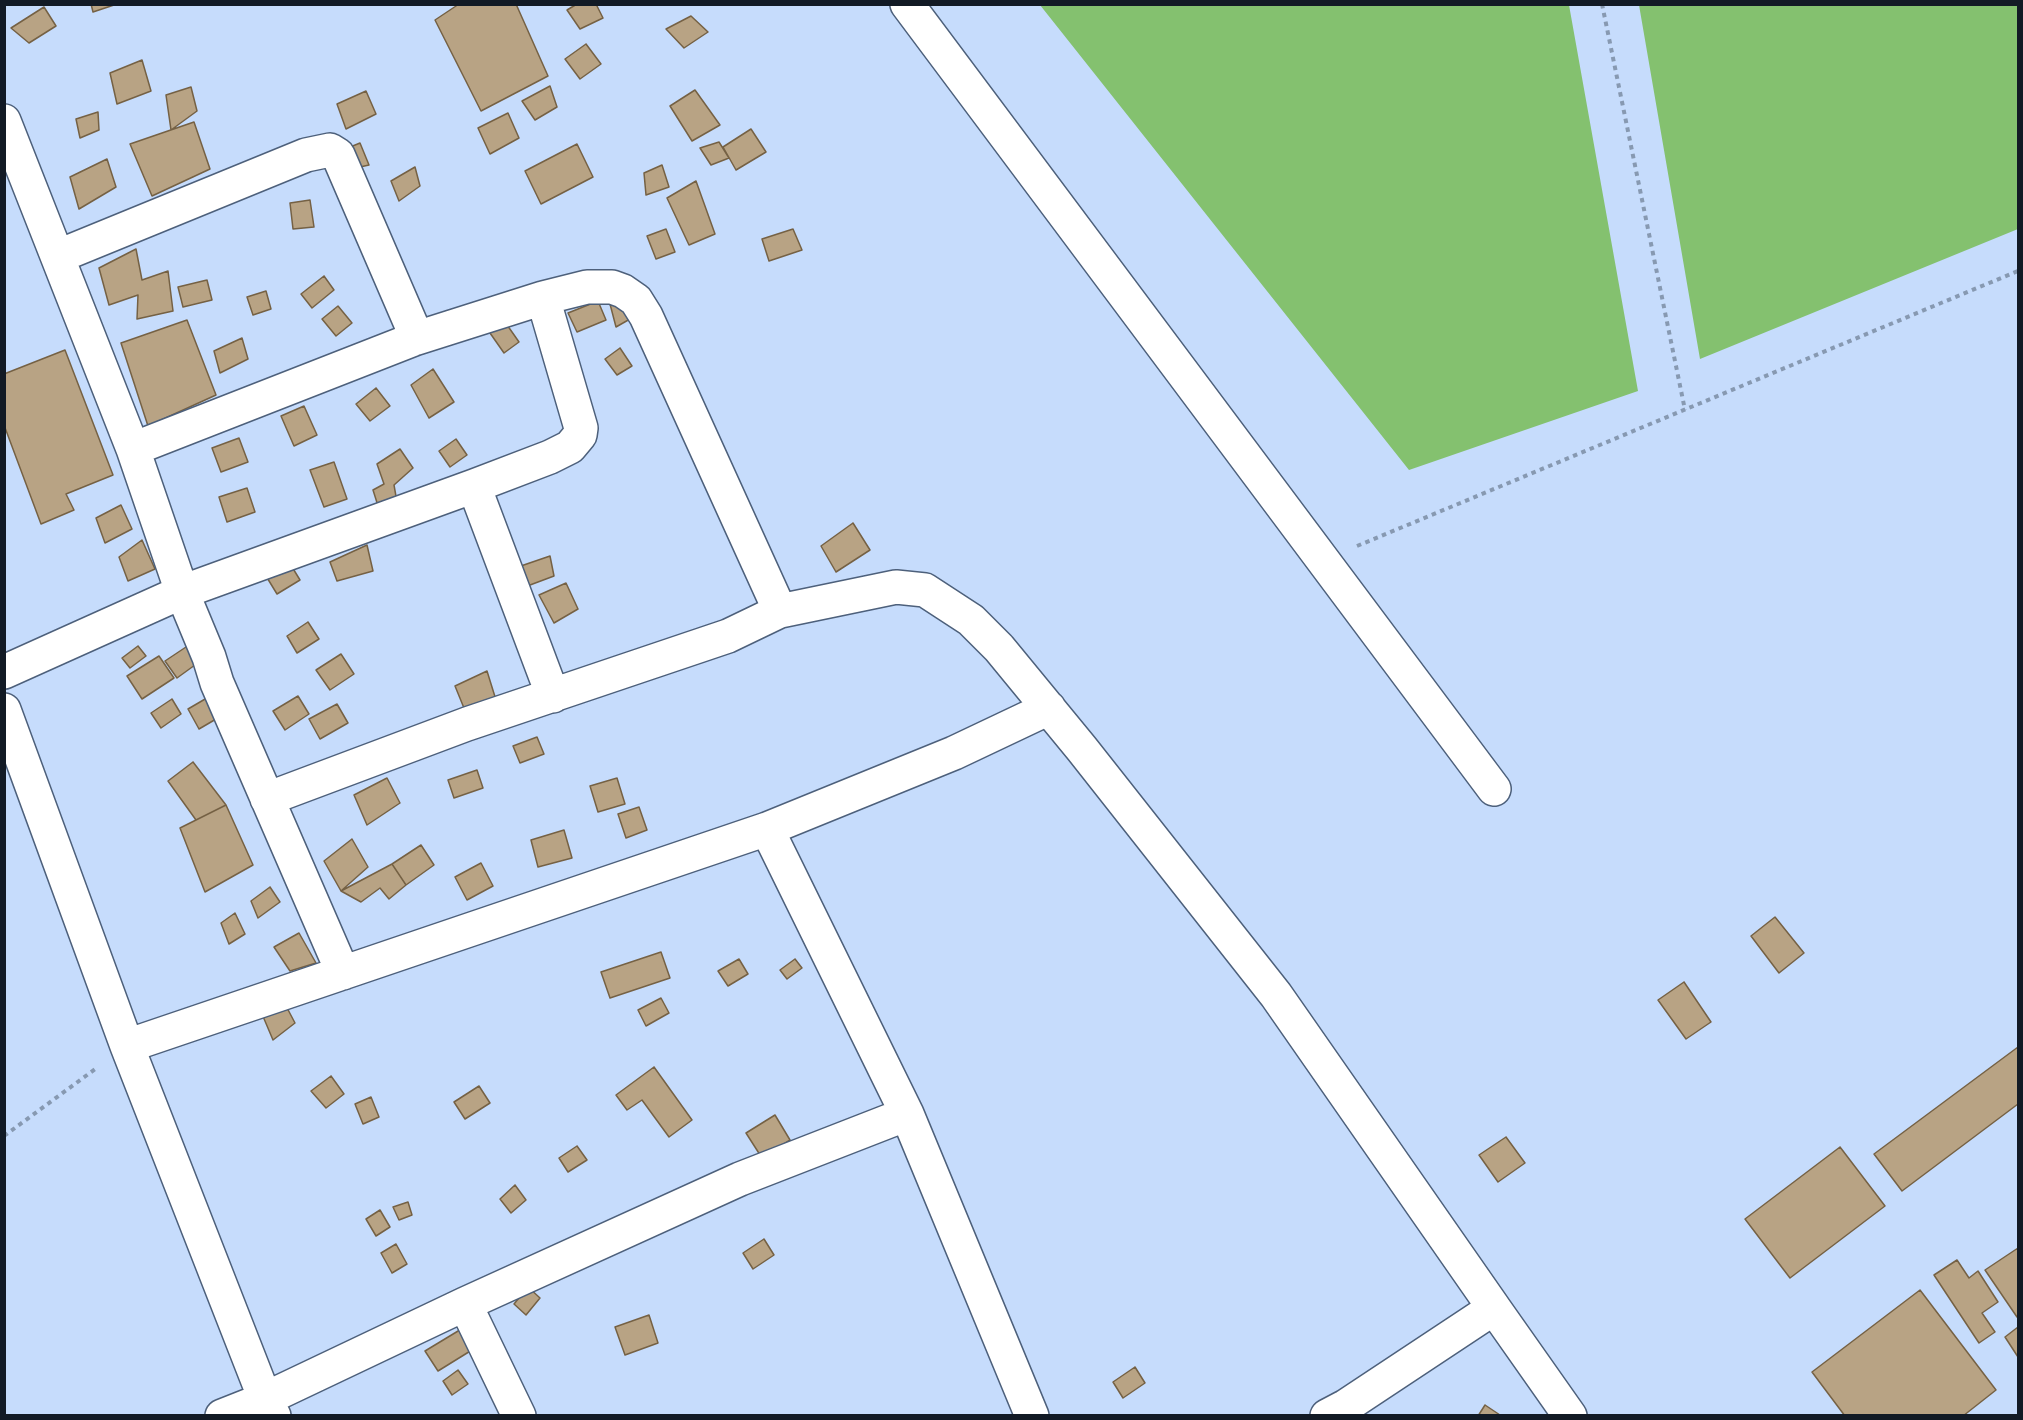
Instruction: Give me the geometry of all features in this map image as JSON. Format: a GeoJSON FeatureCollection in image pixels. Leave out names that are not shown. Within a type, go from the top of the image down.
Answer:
{"type":"FeatureCollection","features":[{"type":"Feature","properties":{"kind":"street"},"geometry":{"type":"LineString","coordinates":[[908,4],[1494,789]]}},
{"type":"Feature","properties":{"kind":"street"},"geometry":{"type":"LineString","coordinates":[[4,121],[133,449],[182,592],[217,682],[343,972]]}},
{"type":"Feature","properties":{"kind":"street"},"geometry":{"type":"LineString","coordinates":[[59,256],[306,155],[330,150],[338,155],[417,338]]}},
{"type":"Feature","properties":{"kind":"street"},"geometry":{"type":"LineString","coordinates":[[133,449],[417,338],[587,286],[612,288],[623,291],[636,300],[646,316],[780,610]]}},
{"type":"Feature","properties":{"kind":"street"},"geometry":{"type":"LineString","coordinates":[[4,672],[182,592],[474,486],[570,447],[580,435],[581,428],[543,298]]}},
{"type":"Feature","properties":{"kind":"street"},"geometry":{"type":"LineString","coordinates":[[474,486],[553,696]]}},
{"type":"Feature","properties":{"kind":"street"},"geometry":{"type":"LineString","coordinates":[[267,799],[467,724],[728,636],[780,610],[896,587],[925,590],[971,620],[999,648],[1276,995],[1570,1416]]}},
{"type":"Feature","properties":{"kind":"street"},"geometry":{"type":"LineString","coordinates":[[127,1046],[767,829],[954,753],[1049,708]]}},
{"type":"Feature","properties":{"kind":"street"},"geometry":{"type":"LineString","coordinates":[[4,710],[127,1046],[269,1407]]}},
{"type":"Feature","properties":{"kind":"street"},"geometry":{"type":"LineString","coordinates":[[767,829],[907,1114],[1032,1416]]}},
{"type":"Feature","properties":{"kind":"street"},"geometry":{"type":"LineString","coordinates":[[222,1416],[269,1407],[465,1304],[740,1179],[907,1114]]}},
{"type":"Feature","properties":{"kind":"street"},"geometry":{"type":"LineString","coordinates":[[465,1304],[519,1416]]}},
{"type":"Feature","properties":{"kind":"street"},"geometry":{"type":"LineString","coordinates":[[1327,1416],[1346,1406],[1494,1308]]}},
{"type":"Feature","properties":{"kind":"path"},"geometry":{"type":"LineString","coordinates":[[1602,4],[1685,410]]}},
{"type":"Feature","properties":{"kind":"path"},"geometry":{"type":"LineString","coordinates":[[1323,560],[2019,272]]}},
{"type":"Feature","properties":{"kind":"path"},"geometry":{"type":"LineString","coordinates":[[4,1136],[127,1046]]}},
{"type":"Feature","properties":{"kind":"green space"},"geometry":{"type":"Polygon","coordinates":[[[1040,5],[1569,5],[1638,391],[1409,470],[1040,5]]]}},
{"type":"Feature","properties":{"kind":"green space"},"geometry":{"type":"Polygon","coordinates":[[[1639,5],[2018,5],[2018,229],[1700,359],[1639,5]]]}},
{"type":"Feature","properties":{"kind":"building"},"geometry":{"type":"Polygon","coordinates":[[[91,4],[114,4],[114,5],[93,12],[91,4]]]}},
{"type":"Feature","properties":{"kind":"building"},"geometry":{"type":"Polygon","coordinates":[[[459,4],[516,4],[548,76],[481,111],[435,20],[459,4]]]}},
{"type":"Feature","properties":{"kind":"building"},"geometry":{"type":"Polygon","coordinates":[[[577,4],[596,4],[603,18],[580,29],[567,10],[577,4]]]}},
{"type":"Feature","properties":{"kind":"building"},"geometry":{"type":"Polygon","coordinates":[[[44,7],[56,26],[29,43],[11,28],[44,7]]]}},
{"type":"Feature","properties":{"kind":"building"},"geometry":{"type":"Polygon","coordinates":[[[691,16],[708,32],[684,48],[666,29],[691,16]]]}},
{"type":"Feature","properties":{"kind":"building"},"geometry":{"type":"Polygon","coordinates":[[[586,44],[601,64],[580,79],[565,59],[586,44]]]}},
{"type":"Feature","properties":{"kind":"building"},"geometry":{"type":"Polygon","coordinates":[[[142,60],[151,91],[117,104],[110,73],[142,60]]]}},
{"type":"Feature","properties":{"kind":"building"},"geometry":{"type":"Polygon","coordinates":[[[550,86],[557,107],[535,120],[522,101],[550,86]]]}},
{"type":"Feature","properties":{"kind":"building"},"geometry":{"type":"Polygon","coordinates":[[[191,87],[197,111],[171,130],[166,95],[191,87]]]}},
{"type":"Feature","properties":{"kind":"building"},"geometry":{"type":"Polygon","coordinates":[[[695,90],[720,125],[692,141],[670,106],[695,90]]]}},
{"type":"Feature","properties":{"kind":"building"},"geometry":{"type":"Polygon","coordinates":[[[366,91],[376,114],[346,129],[337,104],[366,91]]]}},
{"type":"Feature","properties":{"kind":"building"},"geometry":{"type":"Polygon","coordinates":[[[98,112],[99,130],[80,138],[76,119],[98,112]]]}},
{"type":"Feature","properties":{"kind":"building"},"geometry":{"type":"Polygon","coordinates":[[[508,113],[519,138],[490,154],[478,128],[508,113]]]}},
{"type":"Feature","properties":{"kind":"building"},"geometry":{"type":"Polygon","coordinates":[[[194,122],[210,169],[152,196],[130,144],[194,122]]]}},
{"type":"Feature","properties":{"kind":"building"},"geometry":{"type":"Polygon","coordinates":[[[751,129],[766,152],[736,170],[723,147],[751,129]]]}},
{"type":"Feature","properties":{"kind":"building"},"geometry":{"type":"Polygon","coordinates":[[[719,142],[729,158],[711,165],[700,148],[719,142]]]}},
{"type":"Feature","properties":{"kind":"building"},"geometry":{"type":"Polygon","coordinates":[[[360,143],[369,165],[351,169],[343,150],[360,143]]]}},
{"type":"Feature","properties":{"kind":"building"},"geometry":{"type":"Polygon","coordinates":[[[577,144],[593,177],[541,204],[525,171],[577,144]]]}},
{"type":"Feature","properties":{"kind":"building"},"geometry":{"type":"Polygon","coordinates":[[[107,159],[116,187],[79,209],[70,177],[107,159]]]}},
{"type":"Feature","properties":{"kind":"building"},"geometry":{"type":"Polygon","coordinates":[[[662,165],[669,187],[646,195],[644,173],[662,165]]]}},
{"type":"Feature","properties":{"kind":"building"},"geometry":{"type":"Polygon","coordinates":[[[415,167],[420,186],[399,201],[391,181],[415,167]]]}},
{"type":"Feature","properties":{"kind":"building"},"geometry":{"type":"Polygon","coordinates":[[[696,181],[715,234],[689,245],[667,198],[696,181]]]}},
{"type":"Feature","properties":{"kind":"building"},"geometry":{"type":"Polygon","coordinates":[[[310,200],[314,227],[293,229],[290,203],[310,200]]]}},
{"type":"Feature","properties":{"kind":"building"},"geometry":{"type":"Polygon","coordinates":[[[666,229],[675,252],[656,259],[647,236],[666,229]]]}},
{"type":"Feature","properties":{"kind":"building"},"geometry":{"type":"Polygon","coordinates":[[[793,229],[802,250],[769,261],[762,239],[793,229]]]}},
{"type":"Feature","properties":{"kind":"building"},"geometry":{"type":"Polygon","coordinates":[[[136,249],[142,280],[168,271],[173,311],[137,319],[138,295],[109,305],[99,268],[136,249]]]}},
{"type":"Feature","properties":{"kind":"building"},"geometry":{"type":"Polygon","coordinates":[[[324,276],[334,290],[312,308],[301,294],[324,276]]]}},
{"type":"Feature","properties":{"kind":"building"},"geometry":{"type":"Polygon","coordinates":[[[207,280],[212,300],[183,307],[178,287],[207,280]]]}},
{"type":"Feature","properties":{"kind":"building"},"geometry":{"type":"Polygon","coordinates":[[[266,291],[271,309],[253,315],[247,297],[266,291]]]}},
{"type":"Feature","properties":{"kind":"building"},"geometry":{"type":"Polygon","coordinates":[[[623,291],[637,315],[616,327],[610,304],[623,291]]]}},
{"type":"Feature","properties":{"kind":"building"},"geometry":{"type":"Polygon","coordinates":[[[598,301],[606,320],[577,332],[568,313],[598,301]]]}},
{"type":"Feature","properties":{"kind":"building"},"geometry":{"type":"Polygon","coordinates":[[[338,306],[352,323],[336,336],[322,319],[338,306]]]}},
{"type":"Feature","properties":{"kind":"building"},"geometry":{"type":"Polygon","coordinates":[[[187,320],[216,395],[148,426],[121,343],[187,320]]]}},
{"type":"Feature","properties":{"kind":"building"},"geometry":{"type":"Polygon","coordinates":[[[505,322],[519,342],[504,353],[490,333],[505,322]]]}},
{"type":"Feature","properties":{"kind":"building"},"geometry":{"type":"Polygon","coordinates":[[[242,338],[248,359],[220,373],[214,351],[242,338]]]}},
{"type":"Feature","properties":{"kind":"building"},"geometry":{"type":"Polygon","coordinates":[[[620,348],[632,366],[617,375],[605,359],[620,348]]]}},
{"type":"Feature","properties":{"kind":"building"},"geometry":{"type":"Polygon","coordinates":[[[65,350],[113,475],[66,494],[74,510],[41,524],[4,425],[4,374],[65,350]]]}},
{"type":"Feature","properties":{"kind":"building"},"geometry":{"type":"Polygon","coordinates":[[[433,369],[454,402],[429,418],[411,385],[433,369]]]}},
{"type":"Feature","properties":{"kind":"building"},"geometry":{"type":"Polygon","coordinates":[[[376,388],[390,406],[370,421],[356,404],[376,388]]]}},
{"type":"Feature","properties":{"kind":"building"},"geometry":{"type":"Polygon","coordinates":[[[304,406],[317,435],[294,446],[281,416],[304,406]]]}},
{"type":"Feature","properties":{"kind":"building"},"geometry":{"type":"Polygon","coordinates":[[[239,438],[248,462],[221,472],[212,448],[239,438]]]}},
{"type":"Feature","properties":{"kind":"building"},"geometry":{"type":"Polygon","coordinates":[[[456,439],[467,455],[450,467],[439,451],[456,439]]]}},
{"type":"Feature","properties":{"kind":"building"},"geometry":{"type":"Polygon","coordinates":[[[400,449],[413,468],[394,485],[397,502],[379,509],[373,490],[384,484],[377,464],[400,449]]]}},
{"type":"Feature","properties":{"kind":"building"},"geometry":{"type":"Polygon","coordinates":[[[334,462],[347,499],[324,507],[310,470],[334,462]]]}},
{"type":"Feature","properties":{"kind":"building"},"geometry":{"type":"Polygon","coordinates":[[[247,488],[255,512],[227,522],[219,497],[247,488]]]}},
{"type":"Feature","properties":{"kind":"building"},"geometry":{"type":"Polygon","coordinates":[[[121,505],[132,529],[105,543],[96,518],[121,505]]]}},
{"type":"Feature","properties":{"kind":"building"},"geometry":{"type":"Polygon","coordinates":[[[853,523],[870,550],[836,572],[821,546],[853,523]]]}},
{"type":"Feature","properties":{"kind":"building"},"geometry":{"type":"Polygon","coordinates":[[[142,540],[155,569],[128,581],[119,557],[142,540]]]}},
{"type":"Feature","properties":{"kind":"building"},"geometry":{"type":"Polygon","coordinates":[[[367,545],[373,571],[337,581],[330,562],[367,545]]]}},
{"type":"Feature","properties":{"kind":"building"},"geometry":{"type":"Polygon","coordinates":[[[550,556],[554,576],[522,588],[515,568],[550,556]]]}},
{"type":"Feature","properties":{"kind":"building"},"geometry":{"type":"Polygon","coordinates":[[[289,562],[300,580],[277,594],[266,576],[289,562]]]}},
{"type":"Feature","properties":{"kind":"building"},"geometry":{"type":"Polygon","coordinates":[[[566,583],[578,609],[554,623],[539,595],[566,583]]]}},
{"type":"Feature","properties":{"kind":"building"},"geometry":{"type":"Polygon","coordinates":[[[308,622],[319,639],[297,653],[287,636],[308,622]]]}},
{"type":"Feature","properties":{"kind":"building"},"geometry":{"type":"Polygon","coordinates":[[[195,641],[206,657],[177,678],[165,661],[195,641]]]}},
{"type":"Feature","properties":{"kind":"building"},"geometry":{"type":"Polygon","coordinates":[[[138,646],[146,656],[130,668],[122,658],[138,646]]]}},
{"type":"Feature","properties":{"kind":"building"},"geometry":{"type":"Polygon","coordinates":[[[341,654],[354,674],[330,690],[316,670],[341,654]]]}},
{"type":"Feature","properties":{"kind":"building"},"geometry":{"type":"Polygon","coordinates":[[[159,656],[174,678],[142,699],[127,676],[159,656]]]}},
{"type":"Feature","properties":{"kind":"building"},"geometry":{"type":"Polygon","coordinates":[[[487,671],[496,700],[466,713],[455,686],[487,671]]]}},
{"type":"Feature","properties":{"kind":"building"},"geometry":{"type":"Polygon","coordinates":[[[212,695],[223,715],[199,729],[188,709],[212,695]]]}},
{"type":"Feature","properties":{"kind":"building"},"geometry":{"type":"Polygon","coordinates":[[[298,696],[309,714],[285,730],[273,711],[298,696]]]}},
{"type":"Feature","properties":{"kind":"building"},"geometry":{"type":"Polygon","coordinates":[[[172,699],[181,714],[161,728],[151,713],[172,699]]]}},
{"type":"Feature","properties":{"kind":"building"},"geometry":{"type":"Polygon","coordinates":[[[337,704],[348,723],[320,739],[309,719],[337,704]]]}},
{"type":"Feature","properties":{"kind":"building"},"geometry":{"type":"Polygon","coordinates":[[[537,737],[544,754],[520,763],[513,746],[537,737]]]}},
{"type":"Feature","properties":{"kind":"building"},"geometry":{"type":"Polygon","coordinates":[[[193,762],[226,805],[196,820],[168,781],[193,762]]]}},
{"type":"Feature","properties":{"kind":"building"},"geometry":{"type":"Polygon","coordinates":[[[477,770],[483,788],[454,798],[448,780],[477,770]]]}},
{"type":"Feature","properties":{"kind":"building"},"geometry":{"type":"Polygon","coordinates":[[[387,778],[400,803],[367,825],[354,795],[387,778]]]}},
{"type":"Feature","properties":{"kind":"building"},"geometry":{"type":"Polygon","coordinates":[[[617,778],[625,804],[598,812],[590,786],[617,778]]]}},
{"type":"Feature","properties":{"kind":"building"},"geometry":{"type":"Polygon","coordinates":[[[226,805],[253,865],[205,892],[180,828],[226,805]]]}},
{"type":"Feature","properties":{"kind":"building"},"geometry":{"type":"Polygon","coordinates":[[[639,807],[647,830],[626,838],[618,814],[639,807]]]}},
{"type":"Feature","properties":{"kind":"building"},"geometry":{"type":"Polygon","coordinates":[[[564,830],[572,858],[538,867],[531,840],[564,830]]]}},
{"type":"Feature","properties":{"kind":"building"},"geometry":{"type":"Polygon","coordinates":[[[352,839],[368,867],[341,891],[324,861],[352,839]]]}},
{"type":"Feature","properties":{"kind":"building"},"geometry":{"type":"Polygon","coordinates":[[[421,845],[434,865],[406,885],[392,864],[421,845]]]}},
{"type":"Feature","properties":{"kind":"building"},"geometry":{"type":"Polygon","coordinates":[[[481,863],[493,886],[467,900],[455,877],[481,863]]]}},
{"type":"Feature","properties":{"kind":"building"},"geometry":{"type":"Polygon","coordinates":[[[392,864],[406,885],[389,899],[380,888],[361,902],[341,891],[392,864]]]}},
{"type":"Feature","properties":{"kind":"building"},"geometry":{"type":"Polygon","coordinates":[[[270,887],[280,902],[258,918],[251,901],[270,887]]]}},
{"type":"Feature","properties":{"kind":"building"},"geometry":{"type":"Polygon","coordinates":[[[235,913],[245,934],[229,944],[221,923],[235,913]]]}},
{"type":"Feature","properties":{"kind":"building"},"geometry":{"type":"Polygon","coordinates":[[[1775,917],[1804,953],[1779,973],[1751,936],[1775,917]]]}},
{"type":"Feature","properties":{"kind":"building"},"geometry":{"type":"Polygon","coordinates":[[[299,933],[316,963],[290,971],[274,947],[299,933]]]}},
{"type":"Feature","properties":{"kind":"building"},"geometry":{"type":"Polygon","coordinates":[[[661,952],[670,978],[610,998],[601,972],[661,952]]]}},
{"type":"Feature","properties":{"kind":"building"},"geometry":{"type":"Polygon","coordinates":[[[739,959],[748,974],[728,986],[718,971],[739,959]]]}},
{"type":"Feature","properties":{"kind":"building"},"geometry":{"type":"Polygon","coordinates":[[[795,959],[802,968],[787,979],[780,970],[795,959]]]}},
{"type":"Feature","properties":{"kind":"building"},"geometry":{"type":"Polygon","coordinates":[[[1684,982],[1711,1022],[1686,1039],[1658,1000],[1684,982]]]}},
{"type":"Feature","properties":{"kind":"building"},"geometry":{"type":"Polygon","coordinates":[[[661,998],[669,1013],[646,1026],[638,1010],[661,998]]]}},
{"type":"Feature","properties":{"kind":"building"},"geometry":{"type":"Polygon","coordinates":[[[285,1004],[295,1023],[273,1040],[262,1014],[285,1004]]]}},
{"type":"Feature","properties":{"kind":"building"},"geometry":{"type":"Polygon","coordinates":[[[2018,1047],[2018,1104],[1902,1191],[1874,1154],[2018,1047]]]}},
{"type":"Feature","properties":{"kind":"building"},"geometry":{"type":"Polygon","coordinates":[[[654,1067],[692,1120],[669,1137],[642,1100],[627,1110],[616,1095],[654,1067]]]}},
{"type":"Feature","properties":{"kind":"building"},"geometry":{"type":"Polygon","coordinates":[[[331,1076],[344,1094],[326,1108],[311,1091],[331,1076]]]}},
{"type":"Feature","properties":{"kind":"building"},"geometry":{"type":"Polygon","coordinates":[[[479,1086],[490,1103],[465,1119],[454,1102],[479,1086]]]}},
{"type":"Feature","properties":{"kind":"building"},"geometry":{"type":"Polygon","coordinates":[[[371,1097],[379,1117],[363,1124],[355,1104],[371,1097]]]}},
{"type":"Feature","properties":{"kind":"building"},"geometry":{"type":"Polygon","coordinates":[[[775,1115],[790,1140],[762,1158],[746,1133],[775,1115]]]}},
{"type":"Feature","properties":{"kind":"building"},"geometry":{"type":"Polygon","coordinates":[[[1506,1137],[1525,1163],[1498,1182],[1479,1155],[1506,1137]]]}},
{"type":"Feature","properties":{"kind":"building"},"geometry":{"type":"Polygon","coordinates":[[[577,1146],[587,1160],[568,1172],[559,1158],[577,1146]]]}},
{"type":"Feature","properties":{"kind":"building"},"geometry":{"type":"Polygon","coordinates":[[[1840,1147],[1885,1206],[1790,1278],[1745,1219],[1840,1147]]]}},
{"type":"Feature","properties":{"kind":"building"},"geometry":{"type":"Polygon","coordinates":[[[515,1185],[526,1200],[511,1213],[500,1199],[515,1185]]]}},
{"type":"Feature","properties":{"kind":"building"},"geometry":{"type":"Polygon","coordinates":[[[408,1202],[412,1215],[399,1220],[393,1207],[408,1202]]]}},
{"type":"Feature","properties":{"kind":"building"},"geometry":{"type":"Polygon","coordinates":[[[380,1210],[390,1227],[376,1236],[366,1219],[380,1210]]]}},
{"type":"Feature","properties":{"kind":"building"},"geometry":{"type":"Polygon","coordinates":[[[764,1239],[774,1255],[753,1269],[743,1253],[764,1239]]]}},
{"type":"Feature","properties":{"kind":"building"},"geometry":{"type":"Polygon","coordinates":[[[396,1244],[407,1264],[392,1273],[381,1253],[396,1244]]]}},
{"type":"Feature","properties":{"kind":"building"},"geometry":{"type":"Polygon","coordinates":[[[2018,1248],[2018,1315],[2017,1317],[1985,1270],[2018,1248]]]}},
{"type":"Feature","properties":{"kind":"building"},"geometry":{"type":"Polygon","coordinates":[[[1957,1260],[1969,1278],[1978,1271],[1998,1302],[1982,1313],[1995,1332],[1979,1343],[1934,1275],[1957,1260]]]}},
{"type":"Feature","properties":{"kind":"building"},"geometry":{"type":"Polygon","coordinates":[[[528,1287],[540,1298],[526,1315],[514,1304],[528,1287]]]}},
{"type":"Feature","properties":{"kind":"building"},"geometry":{"type":"Polygon","coordinates":[[[1920,1290],[1996,1390],[1963,1416],[1845,1416],[1812,1372],[1920,1290]]]}},
{"type":"Feature","properties":{"kind":"building"},"geometry":{"type":"Polygon","coordinates":[[[649,1315],[658,1343],[625,1355],[615,1327],[649,1315]]]}},
{"type":"Feature","properties":{"kind":"building"},"geometry":{"type":"Polygon","coordinates":[[[468,1325],[480,1345],[438,1371],[425,1351],[468,1325]]]}},
{"type":"Feature","properties":{"kind":"building"},"geometry":{"type":"Polygon","coordinates":[[[2018,1327],[2018,1357],[2005,1337],[2018,1327]]]}},
{"type":"Feature","properties":{"kind":"building"},"geometry":{"type":"Polygon","coordinates":[[[1135,1367],[1145,1383],[1123,1398],[1113,1382],[1135,1367]]]}},
{"type":"Feature","properties":{"kind":"building"},"geometry":{"type":"Polygon","coordinates":[[[458,1370],[468,1384],[452,1395],[443,1381],[458,1370]]]}},
{"type":"Feature","properties":{"kind":"building"},"geometry":{"type":"Polygon","coordinates":[[[1485,1405],[1500,1415],[1478,1416],[1485,1405]]]}}]}
